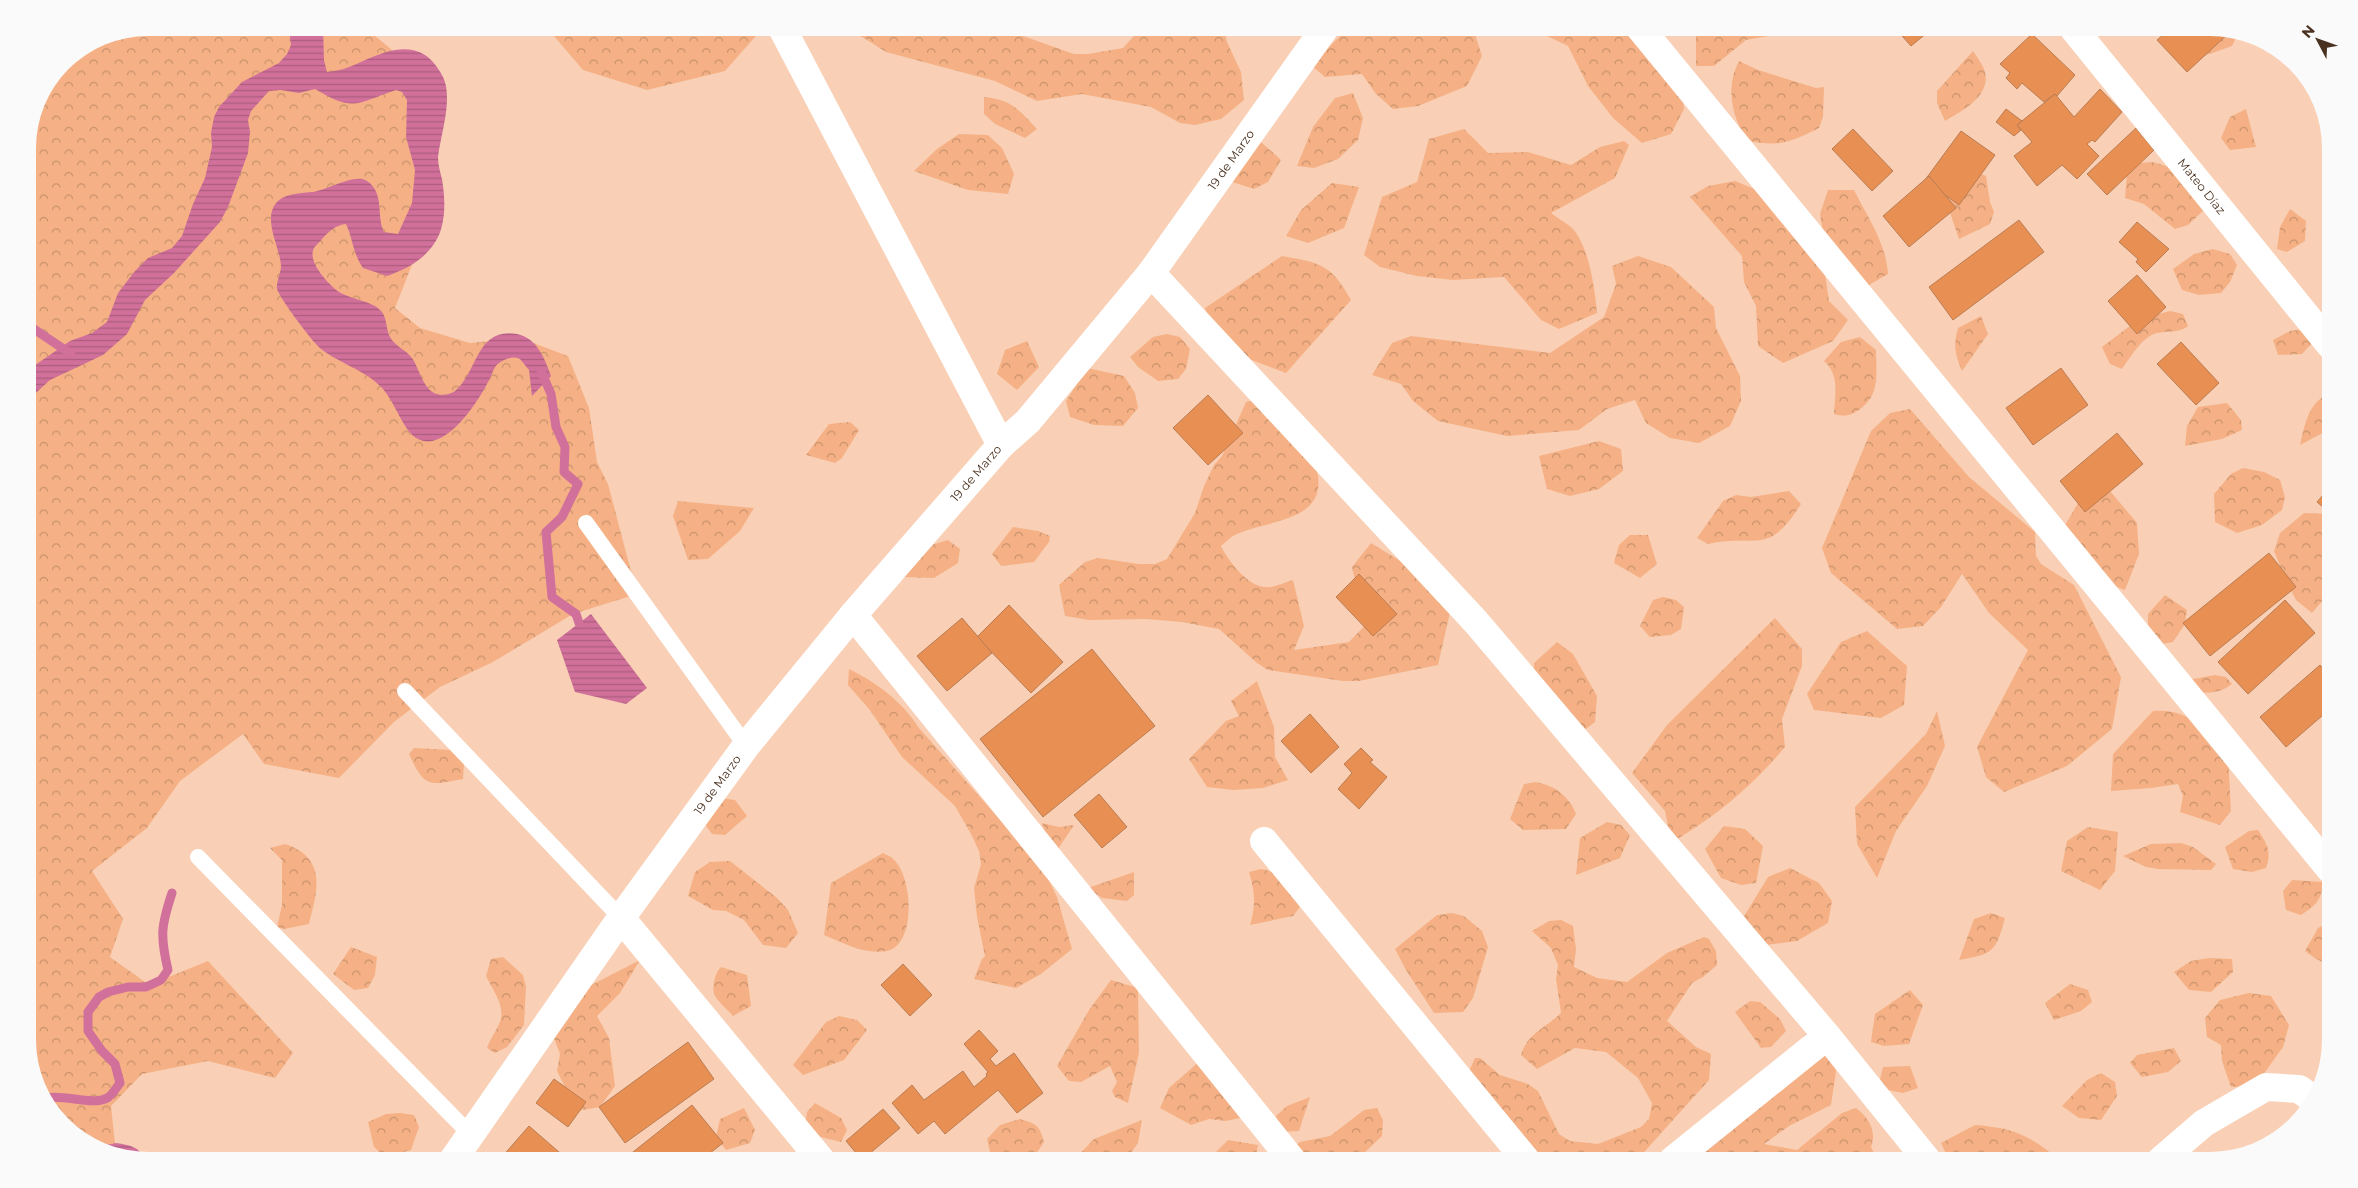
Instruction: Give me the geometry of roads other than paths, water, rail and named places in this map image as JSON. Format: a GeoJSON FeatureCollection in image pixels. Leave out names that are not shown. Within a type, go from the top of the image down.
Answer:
{"type":"FeatureCollection","features":[{"type":"Feature","properties":{"kind":"street"},"geometry":{"type":"LineString","coordinates":[[786,36],[1001,445]]}},
{"type":"Feature","properties":{"kind":"street","name":"19 de Marzo"},"geometry":{"type":"LineString","coordinates":[[459,1152],[621,918],[746,746],[852,615],[1001,445],[1028,421],[1150,273],[1319,36]]}},
{"type":"Feature","properties":{"kind":"street"},"geometry":{"type":"LineString","coordinates":[[1647,36],[2322,859]]}},
{"type":"Feature","properties":{"kind":"street","name":"Mateo Díaz"},"geometry":{"type":"LineString","coordinates":[[2079,36],[2322,335]]}},
{"type":"Feature","properties":{"kind":"street"},"geometry":{"type":"LineString","coordinates":[[1150,273],[1476,622],[1827,1036],[1921,1152]]}},
{"type":"Feature","properties":{"kind":"street"},"geometry":{"type":"LineString","coordinates":[[852,615],[1286,1152]]}},
{"type":"Feature","properties":{"kind":"street"},"geometry":{"type":"LineString","coordinates":[[1264,841],[1515,1152]]}},
{"type":"Feature","properties":{"kind":"street"},"geometry":{"type":"LineString","coordinates":[[621,918],[814,1152]]}},
{"type":"Feature","properties":{"kind":"street"},"geometry":{"type":"LineString","coordinates":[[1682,1152],[1827,1036]]}},
{"type":"Feature","properties":{"kind":"street"},"geometry":{"type":"LineString","coordinates":[[2171,1152],[2204,1124],[2266,1087],[2299,1089],[2307,1095]]}},
{"type":"Feature","properties":{"kind":"lane"},"geometry":{"type":"LineString","coordinates":[[586,523],[746,746]]}},
{"type":"Feature","properties":{"kind":"lane"},"geometry":{"type":"LineString","coordinates":[[405,691],[621,918]]}},
{"type":"Feature","properties":{"kind":"lane"},"geometry":{"type":"LineString","coordinates":[[198,856],[470,1134]]}},
{"type":"Feature","properties":{"kind":"waterway"},"geometry":{"type":"LineString","coordinates":[[36,330],[71,354]]}},
{"type":"Feature","properties":{"kind":"waterway"},"geometry":{"type":"LineString","coordinates":[[541,371],[551,394],[556,427],[565,447],[564,472],[578,484],[562,517],[546,532],[552,597],[576,614],[579,623]]}},
{"type":"Feature","properties":{"kind":"waterway"},"geometry":{"type":"LineString","coordinates":[[52,1097],[101,1100],[111,1096],[120,1083],[115,1064],[102,1051],[88,1031],[88,1012],[99,997],[108,992],[128,987],[146,987],[161,980],[168,970],[163,931],[172,893]]}}]}
